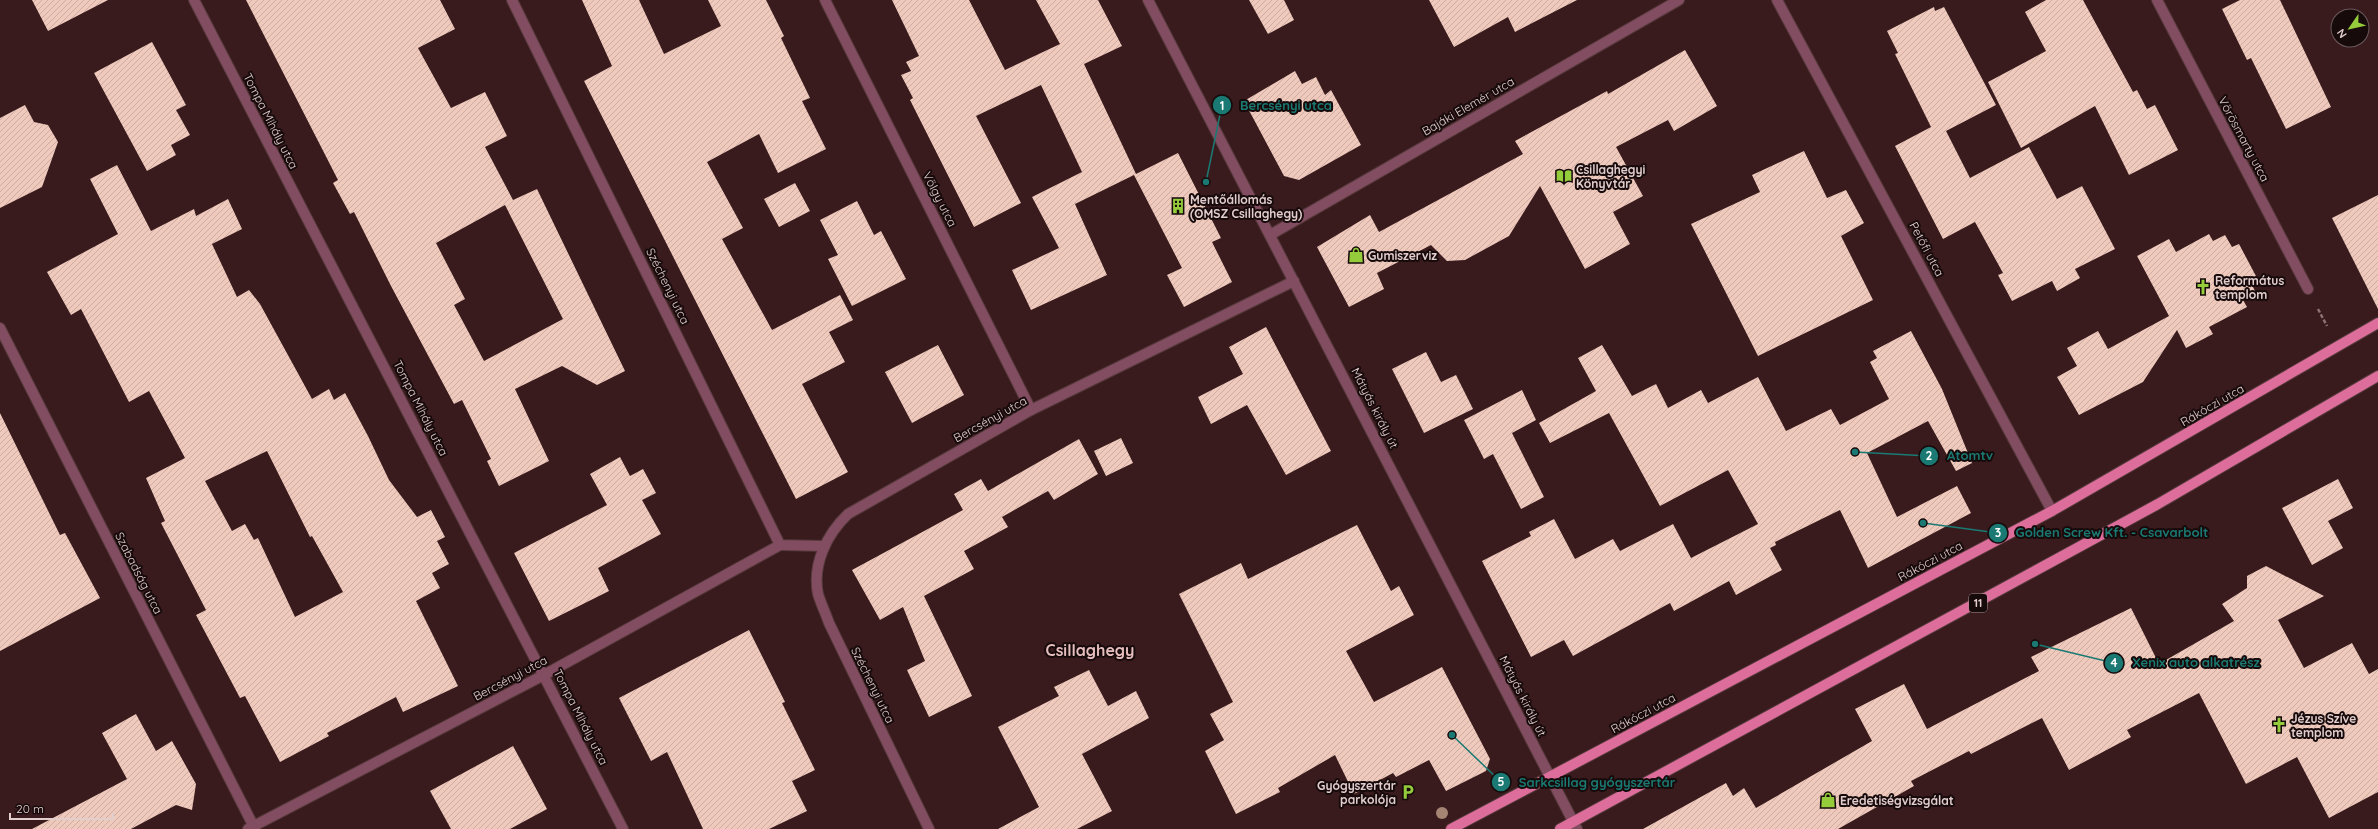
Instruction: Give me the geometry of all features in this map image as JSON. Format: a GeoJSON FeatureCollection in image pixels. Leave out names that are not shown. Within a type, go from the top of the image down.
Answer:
{"type":"FeatureCollection","features":[{"type":"Feature","properties":{"kind":"main road","name":"Rákóczi utca"},"geometry":{"type":"LineString","coordinates":[[1451,829],[2052,512],[2378,322]]}},
{"type":"Feature","properties":{"kind":"main road","name":"11"},"geometry":{"type":"LineString","coordinates":[[1560,829],[1575,825],[2158,504],[2378,376]]}},
{"type":"Feature","properties":{"kind":"street","name":"Tompa Mihály utca"},"geometry":{"type":"LineString","coordinates":[[194,0],[623,829]]}},
{"type":"Feature","properties":{"kind":"street","name":"Széchenyi utca"},"geometry":{"type":"LineString","coordinates":[[512,0],[780,545]]}},
{"type":"Feature","properties":{"kind":"street","name":"Völgy utca"},"geometry":{"type":"LineString","coordinates":[[825,0],[1032,410]]}},
{"type":"Feature","properties":{"kind":"street","name":"Mátyás király út"},"geometry":{"type":"LineString","coordinates":[[1148,0],[1575,825]]}},
{"type":"Feature","properties":{"kind":"street","name":"Bajáki Elemér utca"},"geometry":{"type":"LineString","coordinates":[[1270,235],[1679,0]]}},
{"type":"Feature","properties":{"kind":"street","name":"Petőfi utca"},"geometry":{"type":"LineString","coordinates":[[1777,0],[1993,399],[2052,512]]}},
{"type":"Feature","properties":{"kind":"street","name":"Vörösmarty utca"},"geometry":{"type":"LineString","coordinates":[[2157,0],[2308,289]]}},
{"type":"Feature","properties":{"kind":"street","name":"Bercsényi utca"},"geometry":{"type":"LineString","coordinates":[[835,526],[848,514],[1032,410],[1294,281]]}},
{"type":"Feature","properties":{"kind":"street","name":"Szabadság utca"},"geometry":{"type":"LineString","coordinates":[[0,328],[252,828]]}},
{"type":"Feature","properties":{"kind":"street","name":"Széchenyi utca"},"geometry":{"type":"LineString","coordinates":[[835,526],[824,546],[818,567],[818,594],[829,623],[928,829]]}},
{"type":"Feature","properties":{"kind":"street","name":"Bercsényi utca"},"geometry":{"type":"LineString","coordinates":[[252,828],[544,675],[780,545]]}},
{"type":"Feature","properties":{"kind":"street"},"geometry":{"type":"LineString","coordinates":[[780,545],[824,546]]}},
{"type":"Feature","properties":{"kind":"path"},"geometry":{"type":"LineString","coordinates":[[2308,289],[2337,346]]}},
{"type":"Feature","properties":{"kind":"building"},"geometry":{"type":"Polygon","coordinates":[[[32,0],[108,0],[48,31],[32,0]]]}},
{"type":"Feature","properties":{"kind":"building"},"geometry":{"type":"Polygon","coordinates":[[[246,0],[440,0],[455,29],[418,48],[451,108],[485,92],[507,136],[485,147],[513,200],[537,189],[625,371],[597,385],[562,366],[515,389],[549,461],[499,486],[487,461],[491,459],[462,400],[454,404],[391,286],[354,212],[350,214],[333,183],[338,180],[246,0]],[[505,205],[436,243],[465,299],[454,305],[484,361],[563,319],[505,205]]]}},
{"type":"Feature","properties":{"kind":"building"},"geometry":{"type":"Polygon","coordinates":[[[582,0],[639,0],[664,54],[721,26],[708,0],[766,0],[784,36],[781,38],[810,98],[802,101],[826,149],[778,173],[759,134],[707,162],[743,228],[722,239],[772,330],[840,295],[853,320],[829,332],[845,362],[802,384],[848,472],[796,499],[584,81],[612,66],[582,0]]]}},
{"type":"Feature","properties":{"kind":"building"},"geometry":{"type":"Polygon","coordinates":[[[892,0],[969,0],[1005,70],[1060,44],[1036,0],[1098,0],[1122,46],[1084,64],[1136,174],[1178,153],[1221,238],[1212,242],[1232,282],[1184,307],[1167,275],[1182,268],[1134,175],[1075,204],[1107,275],[1031,310],[1012,270],[1059,248],[1032,197],[1082,172],[1041,85],[976,116],[1021,203],[974,227],[910,100],[913,98],[901,75],[911,71],[906,62],[919,56],[892,0]]]}},
{"type":"Feature","properties":{"kind":"building"},"geometry":{"type":"Polygon","coordinates":[[[1249,0],[1284,0],[1294,20],[1268,34],[1249,0]]]}},
{"type":"Feature","properties":{"kind":"building"},"geometry":{"type":"Polygon","coordinates":[[[1429,0],[1577,0],[1515,32],[1508,17],[1454,47],[1429,0]]]}},
{"type":"Feature","properties":{"kind":"building"},"geometry":{"type":"Polygon","coordinates":[[[2046,0],[2083,0],[2133,92],[2137,90],[2147,109],[2155,105],[2178,150],[2129,175],[2095,106],[2021,148],[1988,82],[2046,51],[2025,12],[2046,0]]]}},
{"type":"Feature","properties":{"kind":"building"},"geometry":{"type":"Polygon","coordinates":[[[2240,0],[2280,0],[2331,107],[2286,129],[2251,58],[2247,60],[2222,9],[2240,0]]]}},
{"type":"Feature","properties":{"kind":"building"},"geometry":{"type":"Polygon","coordinates":[[[1934,7],[1935,11],[1944,7],[1996,105],[1946,131],[1970,178],[2029,147],[2057,199],[2082,186],[2115,249],[2075,269],[2080,278],[2057,291],[2052,281],[2012,301],[1998,275],[2003,273],[1975,222],[1943,239],[1895,146],[1931,127],[1895,54],[1898,53],[1887,31],[1934,7]]]}},
{"type":"Feature","properties":{"kind":"building"},"geometry":{"type":"Polygon","coordinates":[[[152,42],[186,105],[176,110],[190,135],[171,145],[176,155],[147,171],[94,73],[152,42]]]}},
{"type":"Feature","properties":{"kind":"building"},"geometry":{"type":"Polygon","coordinates":[[[1685,50],[1717,106],[1674,131],[1668,120],[1616,147],[1643,196],[1613,212],[1630,244],[1585,269],[1540,186],[1509,236],[1465,260],[1447,261],[1431,245],[1377,273],[1384,289],[1349,307],[1317,247],[1370,215],[1379,232],[1523,154],[1515,141],[1607,91],[1608,94],[1685,50]]]}},
{"type":"Feature","properties":{"kind":"building"},"geometry":{"type":"Polygon","coordinates":[[[1295,71],[1302,84],[1316,77],[1325,95],[1331,90],[1361,145],[1299,180],[1284,176],[1244,101],[1295,71]]]}},
{"type":"Feature","properties":{"kind":"building"},"geometry":{"type":"Polygon","coordinates":[[[25,105],[34,122],[48,125],[58,142],[42,187],[0,208],[0,118],[25,105]]]}},
{"type":"Feature","properties":{"kind":"building"},"geometry":{"type":"Polygon","coordinates":[[[1804,151],[1827,198],[1846,190],[1864,223],[1841,236],[1873,300],[1758,356],[1691,224],[1760,192],[1752,175],[1804,151]]]}},
{"type":"Feature","properties":{"kind":"building"},"geometry":{"type":"Polygon","coordinates":[[[117,165],[151,231],[194,209],[196,216],[228,199],[242,229],[212,244],[237,297],[249,290],[260,304],[312,399],[329,389],[334,400],[345,393],[389,480],[417,517],[431,510],[445,537],[437,541],[449,564],[432,573],[440,588],[416,601],[458,686],[403,712],[396,697],[327,733],[329,736],[280,762],[245,696],[240,698],[196,615],[206,610],[161,523],[165,521],[146,478],[185,458],[149,391],[129,402],[81,309],[71,315],[47,272],[118,234],[90,179],[117,165]],[[267,451],[205,481],[232,531],[245,524],[254,540],[258,538],[295,617],[343,592],[312,536],[310,537],[267,451]]]}},
{"type":"Feature","properties":{"kind":"building"},"geometry":{"type":"Polygon","coordinates":[[[795,183],[810,211],[779,227],[764,199],[795,183]]]}},
{"type":"Feature","properties":{"kind":"building"},"geometry":{"type":"Polygon","coordinates":[[[2378,195],[2378,309],[2332,218],[2378,195]]]}},
{"type":"Feature","properties":{"kind":"building"},"geometry":{"type":"Polygon","coordinates":[[[857,201],[874,235],[881,231],[906,279],[852,306],[828,259],[838,255],[820,220],[857,201]]]}},
{"type":"Feature","properties":{"kind":"building"},"geometry":{"type":"Polygon","coordinates":[[[2209,234],[2213,241],[2225,235],[2232,247],[2239,244],[2257,278],[2250,281],[2256,293],[2243,300],[2247,307],[2209,327],[2213,334],[2186,348],[2177,330],[2143,382],[2079,415],[2057,377],[2077,366],[2067,348],[2098,331],[2108,349],[2169,316],[2137,256],[2169,239],[2176,252],[2209,234]]]}},
{"type":"Feature","properties":{"kind":"building"},"geometry":{"type":"Polygon","coordinates":[[[1266,327],[1331,451],[1286,475],[1247,405],[1211,424],[1198,397],[1243,374],[1229,347],[1266,327]]]}},
{"type":"Feature","properties":{"kind":"building"},"geometry":{"type":"Polygon","coordinates":[[[1911,331],[1942,389],[1972,463],[1956,471],[1928,421],[1867,453],[1897,517],[1957,486],[1971,513],[1868,568],[1840,510],[1775,542],[1776,545],[1770,548],[1782,570],[1736,595],[1729,581],[1674,611],[1670,603],[1573,656],[1564,640],[1531,657],[1482,561],[1531,536],[1529,532],[1554,519],[1575,559],[1613,539],[1620,551],[1673,524],[1691,558],[1758,524],[1728,470],[1660,506],[1609,413],[1550,443],[1539,423],[1596,391],[1578,358],[1602,345],[1632,396],[1656,384],[1668,408],[1701,390],[1708,403],[1758,377],[1786,431],[1831,409],[1840,425],[1889,399],[1870,362],[1877,358],[1873,351],[1911,331]]]}},
{"type":"Feature","properties":{"kind":"building"},"geometry":{"type":"Polygon","coordinates":[[[938,345],[964,395],[912,423],[885,372],[938,345]]]}},
{"type":"Feature","properties":{"kind":"building"},"geometry":{"type":"Polygon","coordinates":[[[1426,352],[1441,382],[1456,375],[1473,409],[1424,433],[1392,369],[1426,352]]]}},
{"type":"Feature","properties":{"kind":"building"},"geometry":{"type":"Polygon","coordinates":[[[1522,390],[1536,420],[1512,433],[1544,497],[1521,509],[1493,454],[1484,459],[1464,420],[1522,390]]]}},
{"type":"Feature","properties":{"kind":"building"},"geometry":{"type":"Polygon","coordinates":[[[0,413],[60,535],[65,533],[100,598],[0,651],[0,413]]]}},
{"type":"Feature","properties":{"kind":"building"},"geometry":{"type":"Polygon","coordinates":[[[1121,438],[1133,463],[1106,476],[1094,451],[1121,438]]]}},
{"type":"Feature","properties":{"kind":"building"},"geometry":{"type":"Polygon","coordinates":[[[1079,439],[1098,474],[1054,500],[1048,491],[1002,517],[1008,527],[964,551],[974,569],[924,596],[972,696],[929,717],[907,670],[925,661],[903,607],[880,620],[852,570],[963,510],[954,494],[981,479],[988,491],[1079,439]]]}},
{"type":"Feature","properties":{"kind":"building"},"geometry":{"type":"Polygon","coordinates":[[[620,457],[630,476],[643,469],[656,493],[642,500],[661,534],[598,568],[609,591],[549,621],[514,553],[607,505],[590,474],[620,457]]]}},
{"type":"Feature","properties":{"kind":"building"},"geometry":{"type":"Polygon","coordinates":[[[2338,479],[2353,508],[2328,521],[2343,548],[2312,565],[2282,508],[2338,479]]]}},
{"type":"Feature","properties":{"kind":"building"},"geometry":{"type":"Polygon","coordinates":[[[1357,525],[1391,591],[1399,586],[1414,615],[1346,651],[1374,702],[1442,667],[1490,759],[1486,771],[1446,791],[1429,760],[1396,777],[1393,773],[1354,794],[1335,755],[1278,788],[1280,792],[1236,814],[1205,751],[1224,740],[1210,714],[1233,702],[1179,594],[1241,563],[1248,579],[1357,525]]]}},
{"type":"Feature","properties":{"kind":"building"},"geometry":{"type":"Polygon","coordinates":[[[2266,566],[2324,596],[2278,620],[2304,668],[2352,643],[2369,674],[2378,669],[2378,792],[2329,818],[2297,757],[2246,784],[2199,693],[2127,730],[2131,737],[2069,770],[2042,718],[1971,754],[1969,751],[1911,781],[1914,786],[1838,829],[1643,829],[1726,783],[1733,796],[1744,788],[1756,808],[1872,741],[1855,709],[1904,684],[1927,729],[2039,671],[2031,657],[2131,608],[2159,664],[2234,621],[2222,604],[2247,588],[2247,576],[2266,566]]]}},
{"type":"Feature","properties":{"kind":"building"},"geometry":{"type":"Polygon","coordinates":[[[749,630],[785,702],[782,703],[815,770],[792,781],[807,811],[769,829],[703,829],[667,752],[651,761],[619,698],[749,630]]]}},
{"type":"Feature","properties":{"kind":"building"},"geometry":{"type":"Polygon","coordinates":[[[1089,670],[1108,706],[1136,691],[1149,718],[1082,754],[1112,811],[1077,829],[998,829],[1039,807],[998,727],[1059,696],[1054,687],[1089,670]]]}},
{"type":"Feature","properties":{"kind":"building"},"geometry":{"type":"Polygon","coordinates":[[[136,714],[156,751],[172,741],[196,784],[192,810],[176,805],[131,829],[32,829],[127,779],[102,733],[136,714]]]}},
{"type":"Feature","properties":{"kind":"building"},"geometry":{"type":"Polygon","coordinates":[[[513,746],[547,809],[510,829],[451,829],[430,791],[513,746]]]}},
{"type":"Feature","properties":{"kind":"place","name":"Csillaghegyi Könyvtár"},"geometry":{"type":"Point","coordinates":[1564,176]}},
{"type":"Feature","properties":{"kind":"place","name":"Bercsényi utca"},"geometry":{"type":"Point","coordinates":[1206,182]}},
{"type":"Feature","properties":{"kind":"place","name":"Mentőállomás (OMSZ Csillaghegy)"},"geometry":{"type":"Point","coordinates":[1178,206]}},
{"type":"Feature","properties":{"kind":"place","name":"Gumiszerviz"},"geometry":{"type":"Point","coordinates":[1356,255]}},
{"type":"Feature","properties":{"kind":"place","name":"Református templom"},"geometry":{"type":"Point","coordinates":[2203,287]}},
{"type":"Feature","properties":{"kind":"place","name":"Atomtv"},"geometry":{"type":"Point","coordinates":[1855,452]}},
{"type":"Feature","properties":{"kind":"place","name":"Golden Screw Kft. - Csavarbolt"},"geometry":{"type":"Point","coordinates":[1923,523]}},
{"type":"Feature","properties":{"kind":"place","name":"Xenix auto alkatrész"},"geometry":{"type":"Point","coordinates":[2035,644]}},
{"type":"Feature","properties":{"kind":"place","name":"Jézus Szíve templom"},"geometry":{"type":"Point","coordinates":[2279,725]}},
{"type":"Feature","properties":{"kind":"place","name":"Sarkcsillag gyógyszertár"},"geometry":{"type":"Point","coordinates":[1452,735]}},
{"type":"Feature","properties":{"kind":"place","name":"Gyógyszertár parkolója"},"geometry":{"type":"Point","coordinates":[1408,792]}},
{"type":"Feature","properties":{"kind":"place","name":"Eredetiségvizsgálat"},"geometry":{"type":"Point","coordinates":[1828,800]}},
{"type":"Feature","properties":{"kind":"district","name":"Csillaghegy"},"geometry":{"type":"Point","coordinates":[1090,650]}}]}
